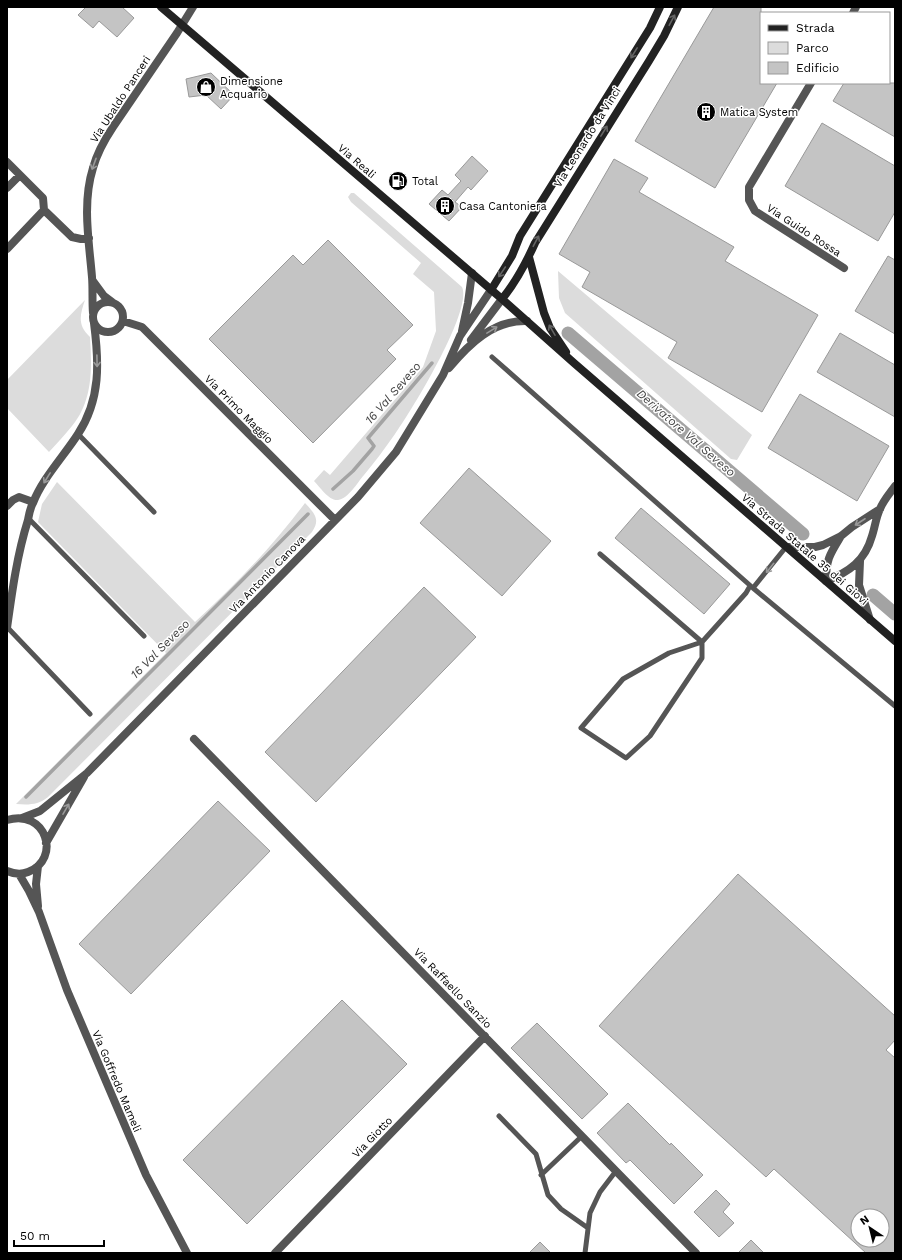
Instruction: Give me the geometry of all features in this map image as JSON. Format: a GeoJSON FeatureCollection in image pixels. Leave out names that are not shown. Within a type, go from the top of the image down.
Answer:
{"type":"FeatureCollection","features":[{"type":"Feature","properties":{"kind":"main road","name":"Via Reali"},"geometry":{"type":"LineString","coordinates":[[161,7],[472,273],[574,363]]}},
{"type":"Feature","properties":{"kind":"main road","name":"Via Leonardo da Vinci"},"geometry":{"type":"LineString","coordinates":[[491,290],[512,256],[520,236],[650,28],[660,7]]}},
{"type":"Feature","properties":{"kind":"main road","name":"Via Leonardo da Vinci"},"geometry":{"type":"LineString","coordinates":[[502,299],[511,288],[529,257],[534,243],[649,61],[664,36],[678,7]]}},
{"type":"Feature","properties":{"kind":"main road"},"geometry":{"type":"LineString","coordinates":[[529,257],[544,313],[550,328],[574,363]]}},
{"type":"Feature","properties":{"kind":"main road","name":"Via Strada Statale 35 dei Giovi"},"geometry":{"type":"LineString","coordinates":[[574,363],[895,641]]}},
{"type":"Feature","properties":{"kind":"street","name":"Via Ubaldo Panceri"},"geometry":{"type":"LineString","coordinates":[[93,313],[93,281],[88,218],[89,185],[93,166],[113,127],[183,25],[193,7]]}},
{"type":"Feature","properties":{"kind":"street","name":"Via Guido Rossa"},"geometry":{"type":"LineString","coordinates":[[810,84],[749,187],[749,200],[755,211],[844,268]]}},
{"type":"Feature","properties":{"kind":"street"},"geometry":{"type":"LineString","coordinates":[[7,162],[44,198],[44,210],[7,249]]}},
{"type":"Feature","properties":{"kind":"street"},"geometry":{"type":"LineString","coordinates":[[7,188],[20,175]]}},
{"type":"Feature","properties":{"kind":"street"},"geometry":{"type":"LineString","coordinates":[[44,210],[72,237],[81,239],[89,238]]}},
{"type":"Feature","properties":{"kind":"street","name":"Via Antonio Canova"},"geometry":{"type":"LineString","coordinates":[[7,820],[22,818],[40,811],[87,773],[358,497],[396,452],[443,375],[460,336],[468,303],[472,273]]}},
{"type":"Feature","properties":{"kind":"street"},"geometry":{"type":"LineString","coordinates":[[93,281],[104,296],[120,307],[124,316],[118,329],[109,332],[100,330],[94,323]]}},
{"type":"Feature","properties":{"kind":"street","name":"Via Antonio Canova"},"geometry":{"type":"LineString","coordinates":[[460,336],[491,290]]}},
{"type":"Feature","properties":{"kind":"street","name":"Via Antonio Canova"},"geometry":{"type":"LineString","coordinates":[[443,375],[502,299]]}},
{"type":"Feature","properties":{"kind":"street"},"geometry":{"type":"LineString","coordinates":[[7,628],[18,556],[33,502],[49,475],[78,434],[89,414],[96,389],[98,362],[93,313],[102,302],[112,302]]}},
{"type":"Feature","properties":{"kind":"street","name":"Via Primo Maggio"},"geometry":{"type":"LineString","coordinates":[[123,320],[142,327],[335,520]]}},
{"type":"Feature","properties":{"kind":"street","name":"Via Antonio Canova"},"geometry":{"type":"LineString","coordinates":[[462,352],[480,337],[501,324],[527,321]]}},
{"type":"Feature","properties":{"kind":"street"},"geometry":{"type":"LineString","coordinates":[[841,536],[828,558],[826,567],[826,581],[845,573],[860,561],[872,539],[880,509],[895,486]]}},
{"type":"Feature","properties":{"kind":"street"},"geometry":{"type":"LineString","coordinates":[[7,506],[13,500],[19,498],[33,502]]}},
{"type":"Feature","properties":{"kind":"street"},"geometry":{"type":"LineString","coordinates":[[786,547],[815,547],[832,542],[880,509]]}},
{"type":"Feature","properties":{"kind":"street"},"geometry":{"type":"LineString","coordinates":[[860,561],[859,585],[870,620]]}},
{"type":"Feature","properties":{"kind":"street","name":"Via Raffaello Sanzio"},"geometry":{"type":"LineString","coordinates":[[194,739],[696,1253]]}},
{"type":"Feature","properties":{"kind":"street","name":"Via Antonio Canova"},"geometry":{"type":"LineString","coordinates":[[39,912],[36,884],[38,866],[46,851],[46,843],[87,773]]}},
{"type":"Feature","properties":{"kind":"street"},"geometry":{"type":"LineString","coordinates":[[22,818],[39,826],[44,834],[46,843]]}},
{"type":"Feature","properties":{"kind":"street"},"geometry":{"type":"LineString","coordinates":[[8,872],[19,874],[26,873],[38,866]]}},
{"type":"Feature","properties":{"kind":"street"},"geometry":{"type":"LineString","coordinates":[[19,874],[29,890],[39,912]]}},
{"type":"Feature","properties":{"kind":"street","name":"Via Goffredo Mameli"},"geometry":{"type":"LineString","coordinates":[[39,912],[67,990],[146,1175],[187,1253]]}},
{"type":"Feature","properties":{"kind":"street","name":"Via Giotto"},"geometry":{"type":"LineString","coordinates":[[275,1253],[485,1036]]}},
{"type":"Feature","properties":{"kind":"lane"},"geometry":{"type":"LineString","coordinates":[[492,357],[752,587],[895,706]]}},
{"type":"Feature","properties":{"kind":"lane"},"geometry":{"type":"LineString","coordinates":[[78,434],[154,512]]}},
{"type":"Feature","properties":{"kind":"lane"},"geometry":{"type":"LineString","coordinates":[[28,518],[144,636]]}},
{"type":"Feature","properties":{"kind":"lane"},"geometry":{"type":"LineString","coordinates":[[600,554],[702,642],[702,658],[650,736],[626,758],[581,728],[623,679],[669,653],[702,642],[786,547]]}},
{"type":"Feature","properties":{"kind":"lane"},"geometry":{"type":"LineString","coordinates":[[7,628],[90,714]]}},
{"type":"Feature","properties":{"kind":"lane"},"geometry":{"type":"LineString","coordinates":[[499,1116],[536,1154],[548,1195],[561,1209],[588,1228]]}},
{"type":"Feature","properties":{"kind":"lane"},"geometry":{"type":"LineString","coordinates":[[541,1175],[582,1136]]}},
{"type":"Feature","properties":{"kind":"lane"},"geometry":{"type":"LineString","coordinates":[[585,1253],[590,1213],[600,1192],[616,1171]]}},
{"type":"Feature","properties":{"kind":"green space"},"geometry":{"type":"Polygon","coordinates":[[[351,193],[354,193],[462,287],[463,299],[450,338],[414,405],[356,486],[342,499],[335,500],[328,496],[314,481],[324,470],[330,475],[423,367],[436,331],[434,292],[413,274],[421,263],[351,202],[348,197],[351,193]]]}},
{"type":"Feature","properties":{"kind":"green space"},"geometry":{"type":"Polygon","coordinates":[[[558,271],[752,435],[737,460],[731,459],[565,313],[559,298],[558,271]]]}},
{"type":"Feature","properties":{"kind":"green space"},"geometry":{"type":"Polygon","coordinates":[[[85,300],[81,315],[81,324],[90,337],[90,384],[84,406],[79,416],[49,452],[7,408],[7,380],[85,300]]]}},
{"type":"Feature","properties":{"kind":"green space"},"geometry":{"type":"Polygon","coordinates":[[[57,482],[195,622],[253,565],[280,535],[305,503],[314,513],[316,523],[312,532],[48,797],[41,802],[33,804],[16,804],[166,653],[38,522],[42,504],[57,482]]]}},
{"type":"Feature","properties":{"kind":"building"},"geometry":{"type":"Polygon","coordinates":[[[86,7],[122,7],[134,18],[117,37],[99,21],[93,28],[78,15],[86,7]]]}},
{"type":"Feature","properties":{"kind":"building","name":"Matica System"},"geometry":{"type":"Polygon","coordinates":[[[714,7],[761,7],[760,84],[776,84],[715,188],[635,141],[714,7]]]}},
{"type":"Feature","properties":{"kind":"building","name":"Dimensione Acquario"},"geometry":{"type":"Polygon","coordinates":[[[211,73],[234,95],[221,109],[206,95],[189,97],[186,79],[211,73]]]}},
{"type":"Feature","properties":{"kind":"building"},"geometry":{"type":"Polygon","coordinates":[[[895,83],[895,137],[833,101],[843,84],[895,83]]]}},
{"type":"Feature","properties":{"kind":"building"},"geometry":{"type":"Polygon","coordinates":[[[822,123],[895,166],[895,212],[878,241],[785,186],[822,123]]]}},
{"type":"Feature","properties":{"kind":"building"},"geometry":{"type":"Polygon","coordinates":[[[472,156],[488,171],[471,190],[468,187],[455,202],[462,207],[449,221],[429,204],[442,190],[448,195],[461,181],[455,175],[472,156]]]}},
{"type":"Feature","properties":{"kind":"building"},"geometry":{"type":"Polygon","coordinates":[[[614,159],[648,178],[639,192],[734,247],[725,261],[818,315],[762,412],[668,358],[677,342],[582,287],[590,272],[559,254],[614,159]]]}},
{"type":"Feature","properties":{"kind":"building"},"geometry":{"type":"Polygon","coordinates":[[[328,240],[413,325],[387,350],[396,359],[313,443],[209,339],[293,255],[303,265],[328,240]]]}},
{"type":"Feature","properties":{"kind":"building"},"geometry":{"type":"Polygon","coordinates":[[[888,256],[895,260],[895,334],[855,311],[888,256]]]}},
{"type":"Feature","properties":{"kind":"building"},"geometry":{"type":"Polygon","coordinates":[[[840,333],[895,365],[895,417],[817,372],[840,333]]]}},
{"type":"Feature","properties":{"kind":"building"},"geometry":{"type":"Polygon","coordinates":[[[800,394],[889,446],[857,501],[768,448],[800,394]]]}},
{"type":"Feature","properties":{"kind":"building"},"geometry":{"type":"Polygon","coordinates":[[[469,468],[551,541],[502,596],[420,523],[469,468]]]}},
{"type":"Feature","properties":{"kind":"building"},"geometry":{"type":"Polygon","coordinates":[[[641,508],[730,584],[704,614],[615,538],[641,508]]]}},
{"type":"Feature","properties":{"kind":"building"},"geometry":{"type":"Polygon","coordinates":[[[424,587],[476,637],[316,802],[265,752],[424,587]]]}},
{"type":"Feature","properties":{"kind":"building"},"geometry":{"type":"Polygon","coordinates":[[[218,801],[270,851],[131,994],[79,944],[218,801]]]}},
{"type":"Feature","properties":{"kind":"building"},"geometry":{"type":"Polygon","coordinates":[[[738,874],[895,1016],[895,1040],[886,1050],[895,1058],[895,1253],[866,1253],[861,1248],[890,1248],[890,1208],[850,1208],[850,1238],[774,1169],[766,1177],[599,1026],[738,874]]]}},
{"type":"Feature","properties":{"kind":"building"},"geometry":{"type":"Polygon","coordinates":[[[342,1000],[407,1064],[247,1224],[183,1160],[342,1000]]]}},
{"type":"Feature","properties":{"kind":"building"},"geometry":{"type":"Polygon","coordinates":[[[537,1023],[608,1094],[582,1119],[511,1048],[537,1023]]]}},
{"type":"Feature","properties":{"kind":"building"},"geometry":{"type":"Polygon","coordinates":[[[628,1103],[670,1145],[671,1143],[703,1175],[674,1204],[630,1160],[626,1163],[597,1133],[628,1103]]]}},
{"type":"Feature","properties":{"kind":"building"},"geometry":{"type":"Polygon","coordinates":[[[716,1190],[730,1204],[723,1212],[734,1223],[719,1237],[694,1212],[716,1190]]]}},
{"type":"Feature","properties":{"kind":"building"},"geometry":{"type":"Polygon","coordinates":[[[751,1240],[764,1253],[738,1253],[751,1240]]]}},
{"type":"Feature","properties":{"kind":"building"},"geometry":{"type":"Polygon","coordinates":[[[540,1242],[551,1253],[529,1253],[540,1242]]]}},
{"type":"Feature","properties":{"kind":"waterway","name":"Derivatore Val Seveso"},"geometry":{"type":"LineString","coordinates":[[568,333],[803,534]]}},
{"type":"Feature","properties":{"kind":"waterway","name":"16 Val Seveso"},"geometry":{"type":"LineString","coordinates":[[333,489],[353,471],[372,449],[374,446],[368,438],[432,363]]}},
{"type":"Feature","properties":{"kind":"waterway","name":"16 Val Seveso"},"geometry":{"type":"LineString","coordinates":[[26,797],[308,514]]}},
{"type":"Feature","properties":{"kind":"waterway","name":"Derivatore Val Seveso"},"geometry":{"type":"LineString","coordinates":[[873,595],[895,614]]}},
{"type":"Feature","properties":{"kind":"place","name":"Dimensione Acquario"},"geometry":{"type":"Point","coordinates":[206,87]}},
{"type":"Feature","properties":{"kind":"place","name":"Matica System"},"geometry":{"type":"Point","coordinates":[706,112]}},
{"type":"Feature","properties":{"kind":"place","name":"Total"},"geometry":{"type":"Point","coordinates":[398,181]}},
{"type":"Feature","properties":{"kind":"place","name":"Casa Cantoniera"},"geometry":{"type":"Point","coordinates":[445,206]}}]}
